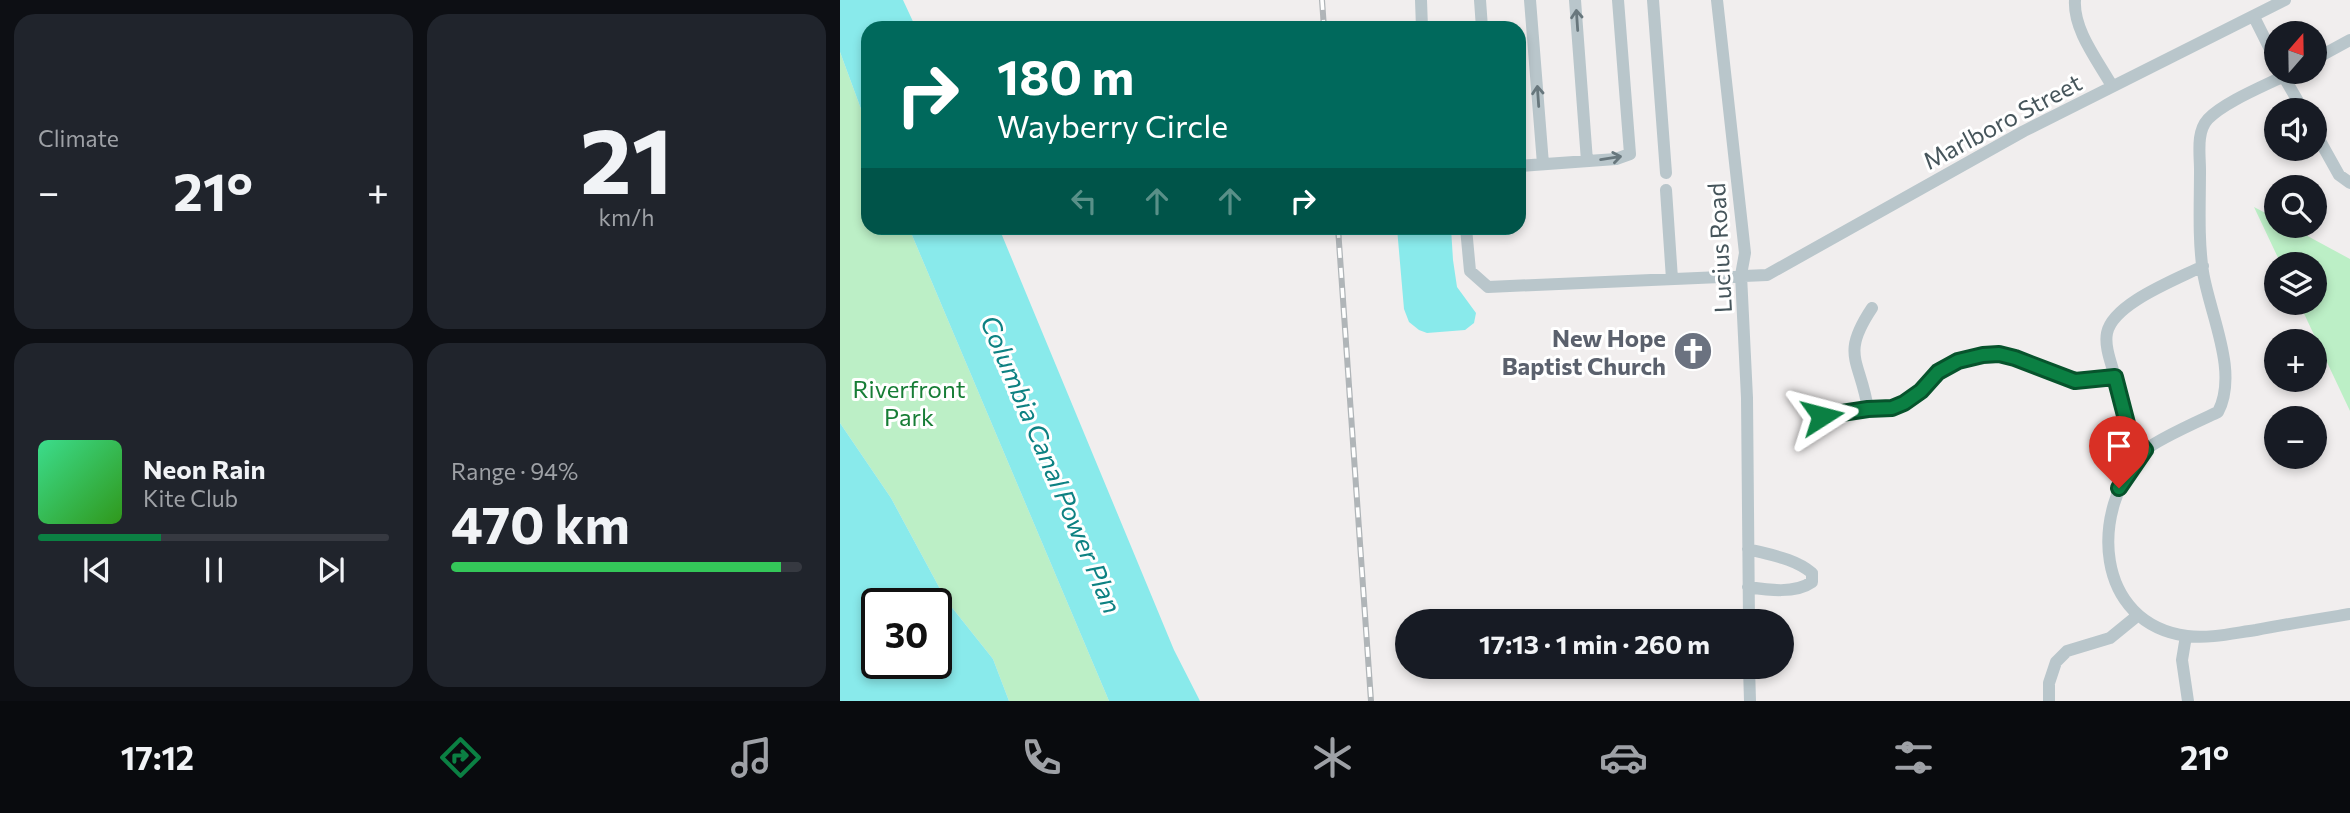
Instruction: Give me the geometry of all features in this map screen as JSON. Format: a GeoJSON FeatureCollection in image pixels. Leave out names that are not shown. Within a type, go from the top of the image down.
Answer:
{"type":"FeatureCollection","features":[{"type":"Feature","properties":{"kind":"street"},"geometry":{"type":"LineString","coordinates":[[1421,0],[1422,21]]}},
{"type":"Feature","properties":{"kind":"street"},"geometry":{"type":"LineString","coordinates":[[1480,0],[1482,21]]}},
{"type":"Feature","properties":{"kind":"street"},"geometry":{"type":"LineString","coordinates":[[1530,0],[1543,164]]}},
{"type":"Feature","properties":{"kind":"street"},"geometry":{"type":"LineString","coordinates":[[1575,0],[1587,161]]}},
{"type":"Feature","properties":{"kind":"street"},"geometry":{"type":"LineString","coordinates":[[1526,165],[1616,159],[1630,154],[1618,0]]}},
{"type":"Feature","properties":{"kind":"street"},"geometry":{"type":"LineString","coordinates":[[1653,0],[1666,173]]}},
{"type":"Feature","properties":{"kind":"street","name":"Lucius Road"},"geometry":{"type":"LineString","coordinates":[[1717,0],[1745,253],[1741,275],[1747,398],[1749,609]]}},
{"type":"Feature","properties":{"kind":"street"},"geometry":{"type":"LineString","coordinates":[[2075,0],[2077,19],[2084,36],[2112,86]]}},
{"type":"Feature","properties":{"kind":"street","name":"Marlboro Street"},"geometry":{"type":"LineString","coordinates":[[1467,235],[1470,271],[1488,287],[1767,275],[2024,131],[2285,0]]}},
{"type":"Feature","properties":{"kind":"street"},"geometry":{"type":"LineString","coordinates":[[2254,17],[2264,37]]}},
{"type":"Feature","properties":{"kind":"street"},"geometry":{"type":"LineString","coordinates":[[2328,52],[2350,40]]}},
{"type":"Feature","properties":{"kind":"street"},"geometry":{"type":"LineString","coordinates":[[2266,84],[2220,109],[2207,121],[2200,137],[2203,266],[2228,378],[2224,400],[2218,412],[2145,450],[2119,488],[2108,541],[2110,564],[2117,587],[2128,607],[2137,616],[2158,627],[2186,636],[2218,636],[2350,614]]}},
{"type":"Feature","properties":{"kind":"street"},"geometry":{"type":"LineString","coordinates":[[2327,153],[2339,174],[2350,183]]}},
{"type":"Feature","properties":{"kind":"street"},"geometry":{"type":"LineString","coordinates":[[1666,190],[1672,279]]}},
{"type":"Feature","properties":{"kind":"street"},"geometry":{"type":"LineString","coordinates":[[2145,450],[2129,431],[2108,349],[2107,332],[2127,305],[2203,266]]}},
{"type":"Feature","properties":{"kind":"street"},"geometry":{"type":"LineString","coordinates":[[1868,409],[1864,386],[1855,364],[1853,346],[1859,328],[1872,307]]}},
{"type":"Feature","properties":{"kind":"street"},"geometry":{"type":"LineString","coordinates":[[1822,416],[1892,408],[1921,391],[1938,372],[1958,361],[1983,355],[1999,354],[2015,358],[2075,381],[2115,377]]}},
{"type":"Feature","properties":{"kind":"street"},"geometry":{"type":"LineString","coordinates":[[1748,549],[1787,559],[1804,566],[1812,573],[1812,582],[1804,588],[1790,590],[1748,587]]}},
{"type":"Feature","properties":{"kind":"street"},"geometry":{"type":"LineString","coordinates":[[2049,701],[2049,683],[2056,662],[2067,651],[2110,638],[2137,616]]}},
{"type":"Feature","properties":{"kind":"street"},"geometry":{"type":"LineString","coordinates":[[2186,636],[2182,660],[2188,701]]}},
{"type":"Feature","properties":{"kind":"street"},"geometry":{"type":"LineString","coordinates":[[1749,679],[1750,701]]}},
{"type":"Feature","properties":{"kind":"green space","name":"Riverfront Park"},"geometry":{"type":"Polygon","coordinates":[[[840,52],[861,109],[861,235],[912,235],[1109,701],[1009,701],[993,659],[952,608],[952,588],[940,588],[891,498],[840,423],[840,52]]]}},
{"type":"Feature","properties":{"kind":"green space"},"geometry":{"type":"Polygon","coordinates":[[[2254,207],[2264,212],[2264,228],[2254,207]]]}},
{"type":"Feature","properties":{"kind":"green space"},"geometry":{"type":"Polygon","coordinates":[[[2269,238],[2311,238],[2350,259],[2350,411],[2327,362],[2327,329],[2311,329],[2305,315],[2327,315],[2327,252],[2275,252],[2269,238]]]}},
{"type":"Feature","properties":{"kind":"water"},"geometry":{"type":"Polygon","coordinates":[[[840,0],[903,0],[913,21],[861,21],[861,109],[840,52],[840,0]]]}},
{"type":"Feature","properties":{"kind":"water","name":"Columbia Canal Power Plan"},"geometry":{"type":"Polygon","coordinates":[[[912,235],[1002,235],[1174,650],[1200,701],[1109,701],[912,235]]]}},
{"type":"Feature","properties":{"kind":"water"},"geometry":{"type":"Polygon","coordinates":[[[1398,235],[1451,235],[1457,287],[1476,313],[1474,323],[1465,330],[1427,333],[1409,322],[1404,309],[1398,235]]]}},
{"type":"Feature","properties":{"kind":"water"},"geometry":{"type":"Polygon","coordinates":[[[840,423],[891,498],[940,588],[861,588],[861,679],[952,679],[952,608],[993,659],[1009,701],[840,701],[840,423]]]}},
{"type":"Feature","properties":{"kind":"railway"},"geometry":{"type":"LineString","coordinates":[[1322,0],[1324,21]]}},
{"type":"Feature","properties":{"kind":"railway"},"geometry":{"type":"LineString","coordinates":[[1338,235],[1371,701]]}},
{"type":"Feature","properties":{"kind":"place","name":"New Hope Baptist Church"},"geometry":{"type":"Point","coordinates":[1693,351]}},
{"type":"Feature","properties":{"kind":"route"},"geometry":{"type":"LineString","coordinates":[[1822,416],[1892,408],[1921,391],[1938,372],[1958,361],[1983,355],[1999,354],[2015,358],[2075,381],[2115,377],[2129,431],[2145,450],[2119,488]]}}]}
